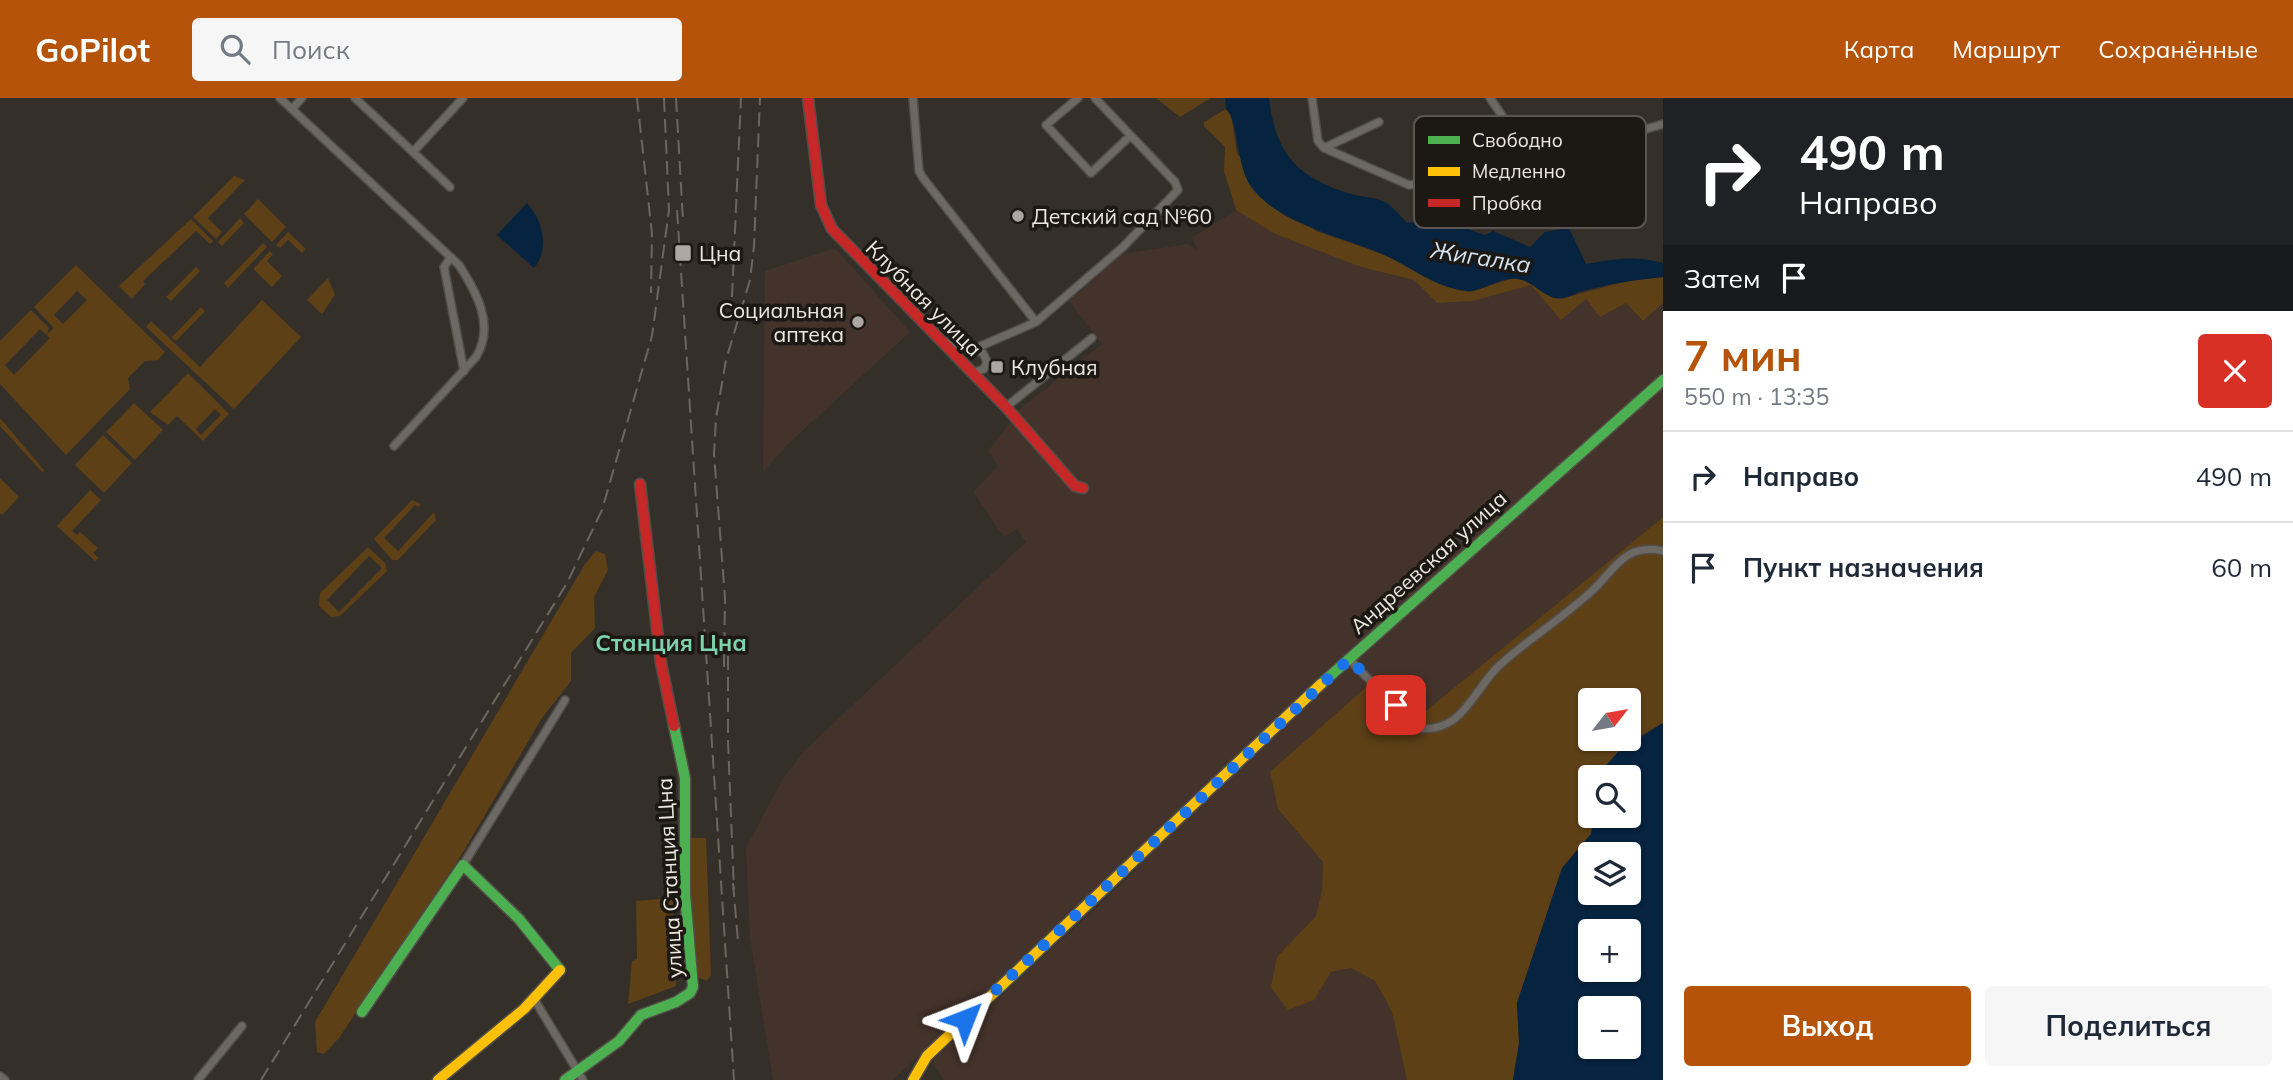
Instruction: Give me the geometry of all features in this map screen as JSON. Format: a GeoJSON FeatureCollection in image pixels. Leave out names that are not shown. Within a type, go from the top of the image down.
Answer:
{"type":"FeatureCollection","features":[{"type":"Feature","properties":{"kind":"street"},"geometry":{"type":"LineString","coordinates":[[280,98],[451,257],[471,283],[486,330],[484,344],[464,370],[394,446]]}},
{"type":"Feature","properties":{"kind":"street"},"geometry":{"type":"LineString","coordinates":[[292,109],[302,98]]}},
{"type":"Feature","properties":{"kind":"street"},"geometry":{"type":"LineString","coordinates":[[355,98],[450,187]]}},
{"type":"Feature","properties":{"kind":"street"},"geometry":{"type":"LineString","coordinates":[[413,152],[463,98]]}},
{"type":"Feature","properties":{"kind":"street","name":"Клубная улица"},"geometry":{"type":"LineString","coordinates":[[808,98],[821,205],[825,218],[842,242],[1006,407],[1075,486],[1083,488]]}},
{"type":"Feature","properties":{"kind":"street"},"geometry":{"type":"LineString","coordinates":[[912,98],[919,171],[1036,322]]}},
{"type":"Feature","properties":{"kind":"street"},"geometry":{"type":"LineString","coordinates":[[1078,98],[1046,125],[1091,173],[1129,137]]}},
{"type":"Feature","properties":{"kind":"street"},"geometry":{"type":"LineString","coordinates":[[974,349],[1036,322],[1123,247],[1178,190],[1175,182],[1129,137],[1095,98]]}},
{"type":"Feature","properties":{"kind":"street"},"geometry":{"type":"LineString","coordinates":[[1312,98],[1318,141],[1324,148],[1414,185]]}},
{"type":"Feature","properties":{"kind":"street"},"geometry":{"type":"LineString","coordinates":[[1490,98],[1502,116]]}},
{"type":"Feature","properties":{"kind":"street"},"geometry":{"type":"LineString","coordinates":[[1324,148],[1379,122]]}},
{"type":"Feature","properties":{"kind":"street"},"geometry":{"type":"LineString","coordinates":[[1646,129],[1663,124]]}},
{"type":"Feature","properties":{"kind":"street"},"geometry":{"type":"LineString","coordinates":[[451,257],[444,267],[464,370]]}},
{"type":"Feature","properties":{"kind":"street"},"geometry":{"type":"LineString","coordinates":[[1006,407],[1093,338]]}},
{"type":"Feature","properties":{"kind":"street"},"geometry":{"type":"LineString","coordinates":[[940,341],[974,349],[983,354],[987,362],[984,369],[972,373]]}},
{"type":"Feature","properties":{"kind":"street","name":"Андреевская улица"},"geometry":{"type":"LineString","coordinates":[[913,1080],[918,1066],[1002,982],[1349,659],[1663,380]]}},
{"type":"Feature","properties":{"kind":"street","name":"улица Станция Цна"},"geometry":{"type":"LineString","coordinates":[[580,1076],[619,1041],[641,1015],[686,996],[693,987],[685,894],[685,778],[661,663],[640,484]]}},
{"type":"Feature","properties":{"kind":"street"},"geometry":{"type":"LineString","coordinates":[[1349,659],[1416,728],[1431,730],[1453,720],[1476,699],[1498,666],[1592,591],[1627,556],[1641,550],[1663,551]]}},
{"type":"Feature","properties":{"kind":"street"},"geometry":{"type":"LineString","coordinates":[[362,1012],[463,865],[565,700]]}},
{"type":"Feature","properties":{"kind":"street"},"geometry":{"type":"LineString","coordinates":[[438,1080],[534,999],[561,971],[519,919],[463,865]]}},
{"type":"Feature","properties":{"kind":"street"},"geometry":{"type":"LineString","coordinates":[[534,999],[580,1076],[565,1080]]}},
{"type":"Feature","properties":{"kind":"street"},"geometry":{"type":"LineString","coordinates":[[198,1080],[242,1026]]}},
{"type":"Feature","properties":{"kind":"street"},"geometry":{"type":"LineString","coordinates":[[0,1076],[5,1080]]}},
{"type":"Feature","properties":{"kind":"shaded area"},"geometry":{"type":"Polygon","coordinates":[[[1156,98],[1209,98],[1209,99],[1180,117],[1156,98]]]}},
{"type":"Feature","properties":{"kind":"shaded area"},"geometry":{"type":"Polygon","coordinates":[[[1226,109],[1231,114],[1237,154],[1316,231],[1383,254],[1443,285],[1469,292],[1514,278],[1529,281],[1551,297],[1564,298],[1630,280],[1663,277],[1663,303],[1643,321],[1626,303],[1600,317],[1586,299],[1561,320],[1531,285],[1473,301],[1437,303],[1414,280],[1361,267],[1275,234],[1236,210],[1224,171],[1225,147],[1204,126],[1204,122],[1226,109]]]}},
{"type":"Feature","properties":{"kind":"shaded area"},"geometry":{"type":"Polygon","coordinates":[[[234,176],[245,180],[208,218],[222,232],[216,239],[193,217],[234,176]]]}},
{"type":"Feature","properties":{"kind":"shaded area"},"geometry":{"type":"Polygon","coordinates":[[[258,199],[286,227],[272,242],[244,214],[258,199]]]}},
{"type":"Feature","properties":{"kind":"shaded area"},"geometry":{"type":"Polygon","coordinates":[[[1236,210],[1275,234],[1361,267],[1414,280],[1437,303],[1473,301],[1531,285],[1586,298],[1626,303],[1643,321],[1663,303],[1663,517],[1411,723],[1270,772],[1278,809],[1323,862],[1322,890],[1316,916],[1300,933],[1314,1000],[1331,972],[1351,968],[1375,981],[1392,1012],[1407,1080],[944,1080],[931,1062],[1137,869],[1128,861],[893,1080],[773,1080],[750,937],[746,848],[782,780],[804,751],[1026,542],[1017,529],[1004,537],[973,492],[998,466],[988,451],[1022,407],[1102,344],[1069,301],[1123,254],[1188,244],[1198,250],[1192,238],[1236,210]]]}},
{"type":"Feature","properties":{"kind":"shaded area"},"geometry":{"type":"Polygon","coordinates":[[[240,218],[244,223],[222,246],[218,242],[240,218]]]}},
{"type":"Feature","properties":{"kind":"shaded area"},"geometry":{"type":"Polygon","coordinates":[[[191,219],[213,241],[210,244],[196,231],[143,281],[145,284],[132,299],[119,286],[191,219]]]}},
{"type":"Feature","properties":{"kind":"shaded area"},"geometry":{"type":"Polygon","coordinates":[[[288,232],[306,249],[302,253],[288,240],[280,248],[276,245],[288,232]]]}},
{"type":"Feature","properties":{"kind":"shaded area"},"geometry":{"type":"Polygon","coordinates":[[[263,243],[267,247],[228,288],[224,283],[263,243]]]}},
{"type":"Feature","properties":{"kind":"shaded area"},"geometry":{"type":"Polygon","coordinates":[[[835,248],[910,332],[788,444],[763,472],[765,271],[835,248]]]}},
{"type":"Feature","properties":{"kind":"shaded area"},"geometry":{"type":"Polygon","coordinates":[[[270,251],[273,254],[267,261],[282,276],[272,287],[253,269],[270,251]]]}},
{"type":"Feature","properties":{"kind":"shaded area"},"geometry":{"type":"Polygon","coordinates":[[[76,265],[165,352],[158,360],[145,361],[128,378],[130,389],[66,455],[0,384],[0,341],[31,310],[49,328],[47,334],[54,328],[34,307],[76,265]],[[77,291],[54,315],[63,324],[87,300],[77,291]],[[40,329],[5,365],[14,375],[50,338],[40,329]]]}},
{"type":"Feature","properties":{"kind":"shaded area"},"geometry":{"type":"Polygon","coordinates":[[[196,267],[200,271],[171,301],[166,297],[196,267]]]}},
{"type":"Feature","properties":{"kind":"shaded area"},"geometry":{"type":"Polygon","coordinates":[[[328,278],[335,295],[322,314],[307,300],[328,278]]]}},
{"type":"Feature","properties":{"kind":"shaded area"},"geometry":{"type":"Polygon","coordinates":[[[262,300],[301,337],[234,409],[146,327],[151,321],[200,367],[262,300]]]}},
{"type":"Feature","properties":{"kind":"shaded area"},"geometry":{"type":"Polygon","coordinates":[[[201,307],[205,311],[176,341],[172,337],[201,307]]]}},
{"type":"Feature","properties":{"kind":"shaded area"},"geometry":{"type":"Polygon","coordinates":[[[188,373],[229,414],[203,441],[177,416],[168,425],[150,412],[188,373]],[[215,409],[196,429],[201,435],[221,415],[215,409]]]}},
{"type":"Feature","properties":{"kind":"shaded area"},"geometry":{"type":"Polygon","coordinates":[[[134,403],[163,430],[135,460],[106,432],[134,403]]]}},
{"type":"Feature","properties":{"kind":"shaded area"},"geometry":{"type":"Polygon","coordinates":[[[0,418],[44,470],[43,473],[0,426],[0,418]]]}},
{"type":"Feature","properties":{"kind":"shaded area"},"geometry":{"type":"Polygon","coordinates":[[[103,435],[132,463],[104,493],[75,465],[103,435]]]}},
{"type":"Feature","properties":{"kind":"shaded area"},"geometry":{"type":"Polygon","coordinates":[[[0,478],[19,497],[2,515],[0,513],[0,478]]]}},
{"type":"Feature","properties":{"kind":"shaded area"},"geometry":{"type":"Polygon","coordinates":[[[90,490],[101,500],[72,531],[77,535],[80,532],[98,548],[93,553],[99,558],[95,561],[57,526],[90,490]]]}},
{"type":"Feature","properties":{"kind":"shaded area"},"geometry":{"type":"Polygon","coordinates":[[[412,500],[421,504],[418,507],[415,505],[384,538],[398,551],[434,512],[436,520],[398,560],[392,560],[374,539],[412,500]]]}},
{"type":"Feature","properties":{"kind":"shaded area"},"geometry":{"type":"Polygon","coordinates":[[[1663,517],[1663,723],[1642,735],[1642,688],[1578,688],[1578,751],[1624,751],[1608,765],[1578,765],[1578,828],[1592,828],[1584,842],[1578,842],[1578,849],[1562,868],[1517,1003],[1519,1043],[1513,1080],[1407,1080],[1392,1012],[1375,981],[1351,968],[1331,972],[1314,1000],[1288,1010],[1271,987],[1277,957],[1316,916],[1322,890],[1323,862],[1278,809],[1270,772],[1372,682],[1411,723],[1663,517]]]}},
{"type":"Feature","properties":{"kind":"shaded area"},"geometry":{"type":"Polygon","coordinates":[[[368,547],[385,563],[387,571],[340,616],[331,617],[319,606],[320,593],[368,547]],[[369,556],[327,600],[339,612],[382,568],[369,556]]]}},
{"type":"Feature","properties":{"kind":"shaded area"},"geometry":{"type":"Polygon","coordinates":[[[596,551],[605,554],[608,570],[594,597],[595,628],[571,653],[571,681],[542,718],[462,854],[339,1038],[324,1054],[317,1052],[315,1022],[585,564],[596,551]]]}},
{"type":"Feature","properties":{"kind":"shaded area"},"geometry":{"type":"Polygon","coordinates":[[[689,838],[706,838],[711,975],[707,981],[695,976],[689,838]]]}},
{"type":"Feature","properties":{"kind":"shaded area"},"geometry":{"type":"Polygon","coordinates":[[[673,898],[676,986],[628,1004],[632,961],[637,959],[636,901],[673,898]]]}},
{"type":"Feature","properties":{"kind":"water","name":"Жигалка"},"geometry":{"type":"Polygon","coordinates":[[[1225,98],[1269,98],[1277,134],[1292,161],[1303,171],[1333,188],[1383,201],[1407,223],[1414,222],[1414,228],[1465,228],[1485,235],[1493,231],[1530,247],[1545,232],[1569,228],[1586,264],[1642,259],[1663,263],[1663,277],[1611,285],[1579,292],[1566,298],[1552,297],[1517,279],[1504,280],[1472,291],[1444,286],[1384,255],[1296,221],[1264,201],[1247,179],[1233,124],[1226,109],[1225,98]]]}},
{"type":"Feature","properties":{"kind":"water"},"geometry":{"type":"Polygon","coordinates":[[[527,203],[537,218],[543,235],[542,252],[534,268],[497,235],[527,203]]]}},
{"type":"Feature","properties":{"kind":"water"},"geometry":{"type":"Polygon","coordinates":[[[1663,723],[1663,1080],[1513,1080],[1519,1043],[1517,1003],[1562,868],[1578,849],[1578,905],[1641,905],[1641,842],[1584,842],[1592,828],[1641,828],[1641,765],[1606,765],[1620,751],[1642,751],[1642,737],[1663,723]]]}},
{"type":"Feature","properties":{"kind":"railway"},"geometry":{"type":"LineString","coordinates":[[637,98],[652,234],[651,293]]}},
{"type":"Feature","properties":{"kind":"railway"},"geometry":{"type":"LineString","coordinates":[[261,1080],[567,583],[602,510],[652,336],[669,210],[664,98]]}},
{"type":"Feature","properties":{"kind":"railway"},"geometry":{"type":"LineString","coordinates":[[676,98],[683,221]]}},
{"type":"Feature","properties":{"kind":"railway"},"geometry":{"type":"LineString","coordinates":[[731,318],[741,98]]}},
{"type":"Feature","properties":{"kind":"railway"},"geometry":{"type":"LineString","coordinates":[[724,667],[725,598],[714,454],[716,418],[726,360],[750,280],[754,246],[760,98]]}},
{"type":"Feature","properties":{"kind":"railway"},"geometry":{"type":"LineString","coordinates":[[677,210],[734,1080]]}},
{"type":"Feature","properties":{"kind":"railway"},"geometry":{"type":"LineString","coordinates":[[728,656],[728,741],[734,890]]}},
{"type":"Feature","properties":{"kind":"railway"},"geometry":{"type":"LineString","coordinates":[[733,883],[738,941]]}},
{"type":"Feature","properties":{"kind":"traffic: fast"},"geometry":{"type":"LineString","coordinates":[[1321,684],[1663,380]]}},
{"type":"Feature","properties":{"kind":"traffic: fast"},"geometry":{"type":"LineString","coordinates":[[565,1080],[619,1041],[641,1015],[676,1002],[690,993],[693,987],[685,894],[685,778],[674,726]]}},
{"type":"Feature","properties":{"kind":"traffic: fast"},"geometry":{"type":"LineString","coordinates":[[362,1012],[463,865],[519,919],[560,970]]}},
{"type":"Feature","properties":{"kind":"traffic: slow"},"geometry":{"type":"LineString","coordinates":[[913,1080],[927,1056],[1321,684]]}},
{"type":"Feature","properties":{"kind":"traffic: slow"},"geometry":{"type":"LineString","coordinates":[[438,1080],[524,1009],[560,970]]}},
{"type":"Feature","properties":{"kind":"traffic: jam"},"geometry":{"type":"LineString","coordinates":[[808,98],[821,205],[832,229],[1006,407],[1075,486],[1083,488]]}},
{"type":"Feature","properties":{"kind":"traffic: jam"},"geometry":{"type":"LineString","coordinates":[[640,484],[661,663],[674,726]]}},
{"type":"Feature","properties":{"kind":"place","name":"Детский сад №60"},"geometry":{"type":"Point","coordinates":[1018,216]}},
{"type":"Feature","properties":{"kind":"place","name":"Цна"},"geometry":{"type":"Point","coordinates":[683,253]}},
{"type":"Feature","properties":{"kind":"place","name":"Социальная аптека"},"geometry":{"type":"Point","coordinates":[858,322]}},
{"type":"Feature","properties":{"kind":"place","name":"Клубная"},"geometry":{"type":"Point","coordinates":[997,367]}},
{"type":"Feature","properties":{"kind":"district","name":"Станция Цна"},"geometry":{"type":"Point","coordinates":[671,642]}},
{"type":"Feature","properties":{"kind":"route"},"geometry":{"type":"LineString","coordinates":[[965,1019],[1228,769],[1349,659],[1396,705]]}}]}
